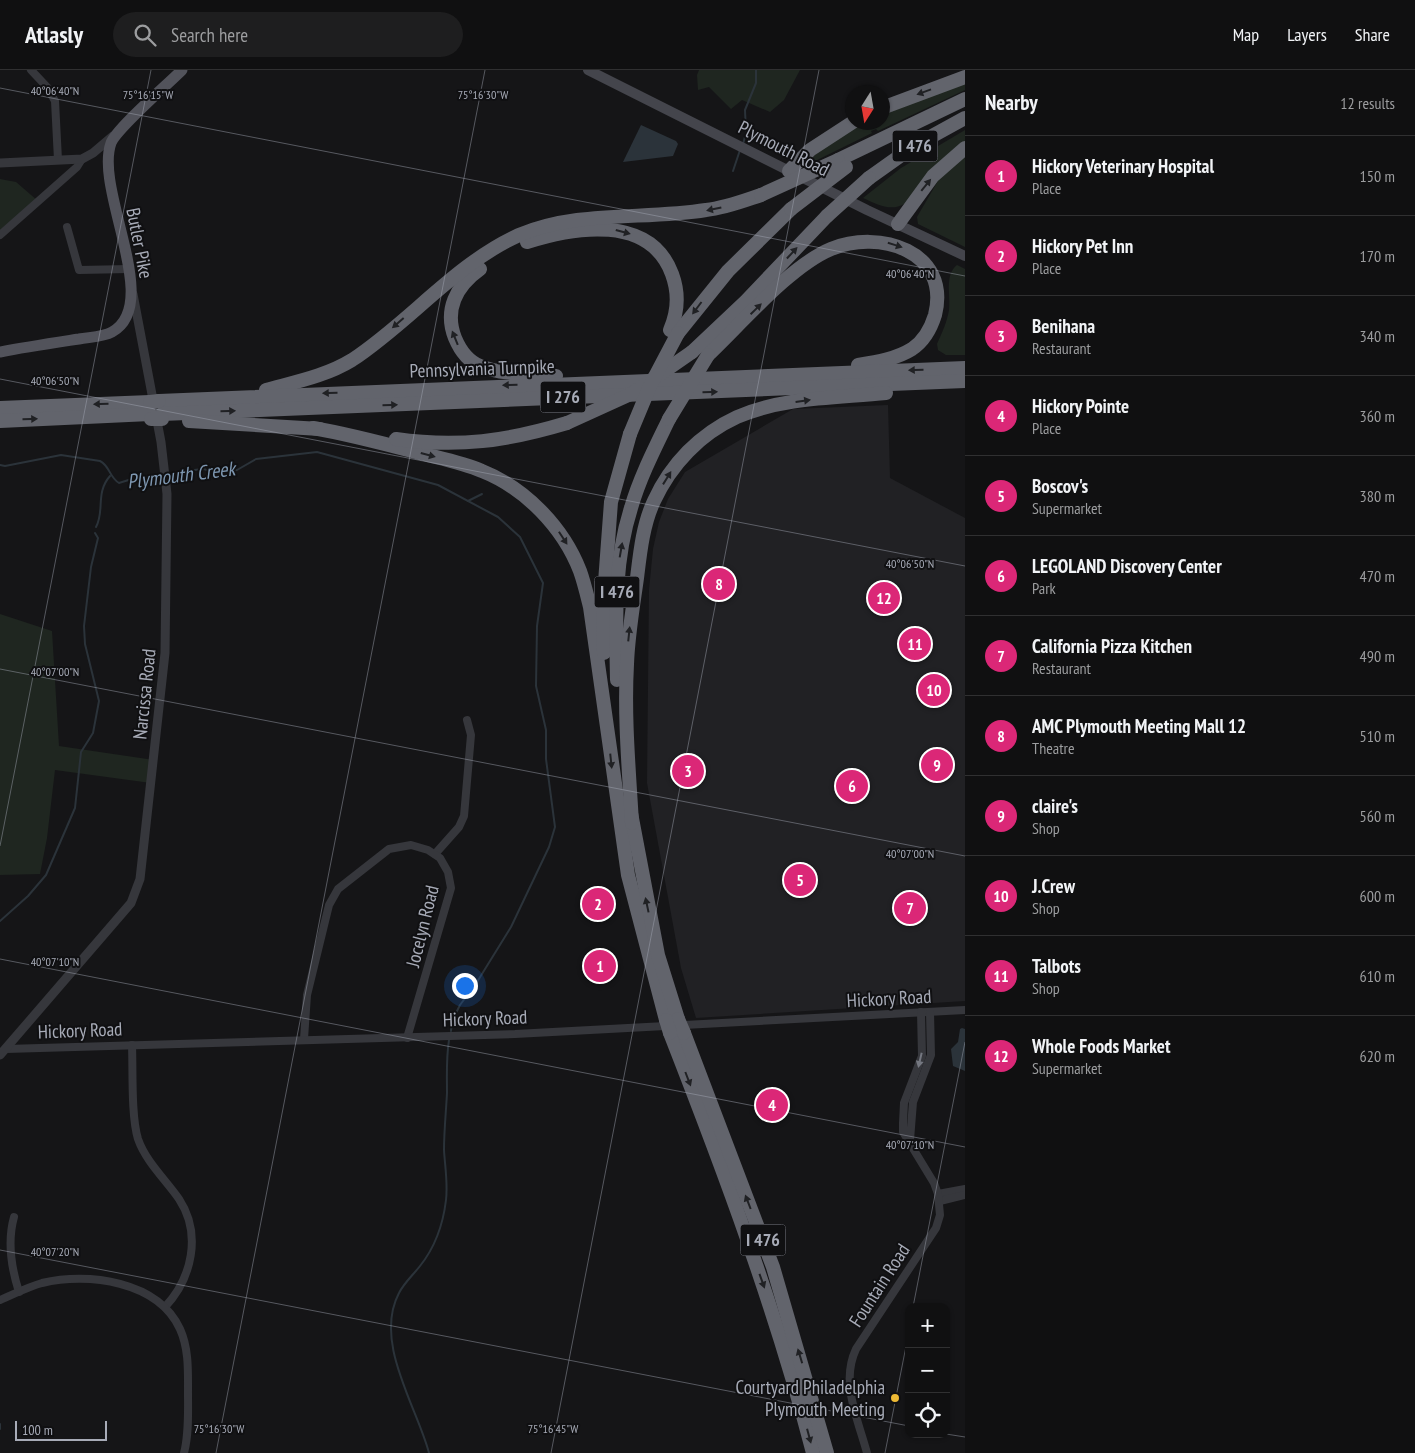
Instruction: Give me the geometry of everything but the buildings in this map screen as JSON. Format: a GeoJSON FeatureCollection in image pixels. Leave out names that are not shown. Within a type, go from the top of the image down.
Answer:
{"type":"FeatureCollection","features":[{"type":"Feature","properties":{"kind":"highway"},"geometry":{"type":"LineString","coordinates":[[890,105],[965,77]]}},
{"type":"Feature","properties":{"kind":"highway","name":"I 476"},"geometry":{"type":"LineString","coordinates":[[842,164],[916,122],[965,99]]}},
{"type":"Feature","properties":{"kind":"highway","name":"I 476"},"geometry":{"type":"LineString","coordinates":[[828,1453],[773,1267],[675,1026],[658,955],[632,823],[618,710],[617,586],[623,540],[631,508],[669,419],[708,355],[746,301],[827,216],[869,178],[914,146],[965,118]]}},
{"type":"Feature","properties":{"kind":"highway"},"geometry":{"type":"LineString","coordinates":[[789,171],[810,150],[845,127]]}},
{"type":"Feature","properties":{"kind":"highway"},"geometry":{"type":"LineString","coordinates":[[898,224],[933,176],[965,148]]}},
{"type":"Feature","properties":{"kind":"highway"},"geometry":{"type":"LineString","coordinates":[[241,397],[320,375],[350,361],[477,260],[520,235],[566,221],[706,210],[761,195],[842,164]]}},
{"type":"Feature","properties":{"kind":"highway"},"geometry":{"type":"LineString","coordinates":[[674,332],[728,271],[842,164]]}},
{"type":"Feature","properties":{"kind":"highway"},"geometry":{"type":"LineString","coordinates":[[612,381],[504,372],[472,361],[460,348],[450,324],[450,309],[456,295],[469,277],[488,262],[526,243],[578,230],[606,229],[621,231],[651,245],[667,262],[674,278],[677,299],[674,332]]}},
{"type":"Feature","properties":{"kind":"highway"},"geometry":{"type":"LineString","coordinates":[[708,355],[791,275],[825,252],[850,244],[880,242],[905,249],[918,258],[931,275],[937,294],[934,318],[923,339],[914,348],[893,358],[811,374]]}},
{"type":"Feature","properties":{"kind":"highway"},"geometry":{"type":"LineString","coordinates":[[156,412],[313,428],[414,442],[458,444],[525,435],[567,423],[633,393],[692,352],[746,301]]}},
{"type":"Feature","properties":{"kind":"highway","name":"I 476"},"geometry":{"type":"LineString","coordinates":[[674,332],[644,386],[611,502],[603,609],[606,712],[612,774],[628,875],[675,1026],[787,1356],[813,1453]]}},
{"type":"Feature","properties":{"kind":"highway","name":"Pennsylvania Turnpike"},"geometry":{"type":"LineString","coordinates":[[0,408],[156,412],[241,397],[965,368]]}},
{"type":"Feature","properties":{"kind":"highway","name":"Pennsylvania Turnpike"},"geometry":{"type":"LineString","coordinates":[[0,421],[156,412],[965,381]]}},
{"type":"Feature","properties":{"kind":"highway"},"geometry":{"type":"LineString","coordinates":[[632,823],[626,726],[629,633],[645,529],[653,502],[676,464],[694,446],[720,426],[754,411],[809,400],[947,389],[965,385]]}},
{"type":"Feature","properties":{"kind":"highway"},"geometry":{"type":"LineString","coordinates":[[313,428],[384,443],[479,470],[517,491],[544,514],[561,535],[581,572],[590,607],[606,712]]}},
{"type":"Feature","properties":{"kind":"main road","name":"Butler Pike"},"geometry":{"type":"LineString","coordinates":[[0,352],[113,331],[121,326],[128,316],[132,288],[108,174],[108,152],[116,135],[182,70]]}},
{"type":"Feature","properties":{"kind":"main road","name":"Plymouth Road"},"geometry":{"type":"LineString","coordinates":[[588,70],[789,171],[965,256]]}},
{"type":"Feature","properties":{"kind":"street"},"geometry":{"type":"LineString","coordinates":[[31,70],[47,87],[55,101],[58,160]]}},
{"type":"Feature","properties":{"kind":"street"},"geometry":{"type":"LineString","coordinates":[[0,163],[82,158],[93,153],[116,135]]}},
{"type":"Feature","properties":{"kind":"street"},"geometry":{"type":"LineString","coordinates":[[0,235],[77,167],[82,158]]}},
{"type":"Feature","properties":{"kind":"street"},"geometry":{"type":"LineString","coordinates":[[67,226],[79,270],[128,269]]}},
{"type":"Feature","properties":{"kind":"street","name":"Narcissa Road"},"geometry":{"type":"LineString","coordinates":[[3,1052],[131,903],[138,887],[164,654],[167,555],[165,478],[150,381],[132,288]]}},
{"type":"Feature","properties":{"kind":"street"},"geometry":{"type":"LineString","coordinates":[[304,1039],[307,995],[330,906],[338,889],[389,849],[411,845],[435,854],[459,827],[464,816],[471,735],[467,720]]}},
{"type":"Feature","properties":{"kind":"street","name":"Jocelyn Road"},"geometry":{"type":"LineString","coordinates":[[407,1038],[450,896],[448,872],[435,854]]}},
{"type":"Feature","properties":{"kind":"street","name":"Hickory Road"},"geometry":{"type":"LineString","coordinates":[[3,1052],[304,1039],[407,1038],[965,1010]]}},
{"type":"Feature","properties":{"kind":"street"},"geometry":{"type":"LineString","coordinates":[[921,1012],[922,1056],[902,1114],[903,1132],[910,1140],[939,1197]]}},
{"type":"Feature","properties":{"kind":"street"},"geometry":{"type":"LineString","coordinates":[[910,1140],[913,1102],[931,1054],[930,1012]]}},
{"type":"Feature","properties":{"kind":"street"},"geometry":{"type":"LineString","coordinates":[[132,1045],[138,1140],[150,1160],[180,1200],[192,1237],[187,1272],[173,1299],[165,1307]]}},
{"type":"Feature","properties":{"kind":"street"},"geometry":{"type":"LineString","coordinates":[[939,1197],[965,1189]]}},
{"type":"Feature","properties":{"kind":"street"},"geometry":{"type":"LineString","coordinates":[[939,1197],[965,1195]]}},
{"type":"Feature","properties":{"kind":"street","name":"Fountain Road"},"geometry":{"type":"LineString","coordinates":[[867,1453],[850,1393],[848,1371],[850,1362],[856,1349],[936,1228],[940,1216],[939,1197]]}},
{"type":"Feature","properties":{"kind":"street"},"geometry":{"type":"LineString","coordinates":[[14,1217],[11,1228],[10,1252],[19,1292]]}},
{"type":"Feature","properties":{"kind":"street"},"geometry":{"type":"LineString","coordinates":[[0,1300],[55,1281],[120,1283],[147,1294],[165,1307],[180,1330],[188,1358],[188,1430],[184,1453]]}},
{"type":"Feature","properties":{"kind":"shaded area"},"geometry":{"type":"Polygon","coordinates":[[[699,70],[800,70],[784,100],[770,112],[742,100],[731,109],[709,87],[698,90],[697,75],[699,70]]]}},
{"type":"Feature","properties":{"kind":"shaded area"},"geometry":{"type":"Polygon","coordinates":[[[965,83],[965,90],[890,125],[890,112],[965,83]]]}},
{"type":"Feature","properties":{"kind":"shaded area"},"geometry":{"type":"Polygon","coordinates":[[[641,125],[676,141],[678,144],[673,156],[623,162],[641,125]]]}},
{"type":"Feature","properties":{"kind":"shaded area"},"geometry":{"type":"Polygon","coordinates":[[[851,130],[874,130],[871,131],[872,133],[809,164],[817,153],[851,130]]]}},
{"type":"Feature","properties":{"kind":"shaded area"},"geometry":{"type":"Polygon","coordinates":[[[965,130],[965,144],[904,204],[889,207],[878,205],[863,198],[901,168],[965,130]]]}},
{"type":"Feature","properties":{"kind":"shaded area"},"geometry":{"type":"Polygon","coordinates":[[[965,155],[965,247],[918,224],[917,217],[942,174],[965,155]]]}},
{"type":"Feature","properties":{"kind":"shaded area"},"geometry":{"type":"Polygon","coordinates":[[[0,179],[16,182],[38,201],[0,235],[0,179]]]}},
{"type":"Feature","properties":{"kind":"shaded area"},"geometry":{"type":"Polygon","coordinates":[[[957,265],[965,269],[965,355],[946,355],[938,350],[937,344],[949,310],[949,280],[953,269],[957,265]]]}},
{"type":"Feature","properties":{"kind":"shaded area"},"geometry":{"type":"Polygon","coordinates":[[[888,405],[890,478],[965,518],[965,1001],[696,1018],[681,968],[647,783],[649,590],[653,549],[659,522],[668,499],[685,472],[793,409],[888,405]]]}},
{"type":"Feature","properties":{"kind":"shaded area"},"geometry":{"type":"Polygon","coordinates":[[[0,614],[52,631],[59,746],[154,760],[151,783],[55,770],[47,838],[40,874],[0,875],[0,614]]]}},
{"type":"Feature","properties":{"kind":"shaded area"},"geometry":{"type":"Polygon","coordinates":[[[960,1029],[965,1029],[965,1071],[953,1066],[951,1049],[958,1042],[960,1029]]]}},
{"type":"Feature","properties":{"kind":"waterway","name":"Plymouth Creek"},"geometry":{"type":"LineString","coordinates":[[743,144],[746,133],[745,110],[756,83],[756,70]]}},
{"type":"Feature","properties":{"kind":"waterway","name":"Plymouth Creek"},"geometry":{"type":"LineString","coordinates":[[733,171],[740,150]]}},
{"type":"Feature","properties":{"kind":"waterway"},"geometry":{"type":"LineString","coordinates":[[168,477],[176,478],[194,470],[204,469],[216,473],[237,470],[256,459],[317,452],[438,485],[498,517],[520,537],[543,583],[537,626],[536,686],[546,730],[546,759],[555,827],[549,847],[511,927],[477,982],[460,1005],[452,1021],[451,1031]]}},
{"type":"Feature","properties":{"kind":"waterway","name":"Plymouth Creek"},"geometry":{"type":"LineString","coordinates":[[0,465],[5,466],[61,455],[100,461],[119,483],[138,477],[163,477]]}},
{"type":"Feature","properties":{"kind":"waterway"},"geometry":{"type":"LineString","coordinates":[[96,527],[100,515],[101,495],[105,482],[110,476]]}},
{"type":"Feature","properties":{"kind":"waterway","name":"Plymouth Creek"},"geometry":{"type":"LineString","coordinates":[[468,501],[482,494]]}},
{"type":"Feature","properties":{"kind":"waterway"},"geometry":{"type":"LineString","coordinates":[[0,921],[28,896],[46,875],[75,808],[81,752],[93,733],[99,701],[85,644],[84,626],[91,567],[98,538],[95,533]]}},
{"type":"Feature","properties":{"kind":"waterway"},"geometry":{"type":"LineString","coordinates":[[429,1453],[400,1374],[391,1332],[392,1312],[399,1293],[430,1251],[438,1235],[445,1209],[447,1181],[444,1143],[449,1040]]}},
{"type":"Feature","properties":{"kind":"waterway"},"geometry":{"type":"LineString","coordinates":[[0,1424],[0,1429]]}},
{"type":"Feature","properties":{"kind":"place","name":"AMC Plymouth Meeting Mall 12"},"geometry":{"type":"Point","coordinates":[719,584]}},
{"type":"Feature","properties":{"kind":"place","name":"Whole Foods Market"},"geometry":{"type":"Point","coordinates":[884,598]}},
{"type":"Feature","properties":{"kind":"place","name":"Talbots"},"geometry":{"type":"Point","coordinates":[915,644]}},
{"type":"Feature","properties":{"kind":"place","name":"J.Crew"},"geometry":{"type":"Point","coordinates":[934,690]}},
{"type":"Feature","properties":{"kind":"place","name":"claire's"},"geometry":{"type":"Point","coordinates":[937,765]}},
{"type":"Feature","properties":{"kind":"place","name":"Benihana"},"geometry":{"type":"Point","coordinates":[688,771]}},
{"type":"Feature","properties":{"kind":"place","name":"LEGOLAND Discovery Center"},"geometry":{"type":"Point","coordinates":[852,786]}},
{"type":"Feature","properties":{"kind":"place","name":"Boscov's"},"geometry":{"type":"Point","coordinates":[800,880]}},
{"type":"Feature","properties":{"kind":"place","name":"Hickory Pet Inn"},"geometry":{"type":"Point","coordinates":[598,904]}},
{"type":"Feature","properties":{"kind":"place","name":"California Pizza Kitchen"},"geometry":{"type":"Point","coordinates":[910,908]}},
{"type":"Feature","properties":{"kind":"place","name":"Hickory Veterinary Hospital"},"geometry":{"type":"Point","coordinates":[600,966]}},
{"type":"Feature","properties":{"kind":"place","name":"Hickory Pointe"},"geometry":{"type":"Point","coordinates":[772,1105]}},
{"type":"Feature","properties":{"kind":"place","name":"Courtyard Philadelphia Plymouth Meeting"},"geometry":{"type":"Point","coordinates":[895,1398]}}]}
